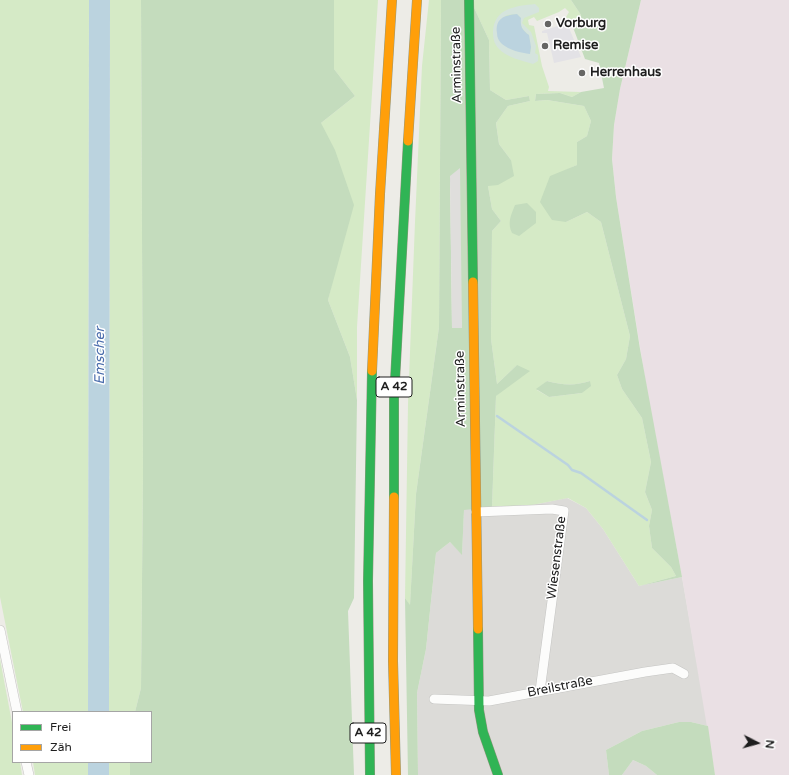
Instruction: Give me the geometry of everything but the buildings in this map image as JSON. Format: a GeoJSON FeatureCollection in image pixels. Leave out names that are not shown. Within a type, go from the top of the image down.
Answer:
{"type":"FeatureCollection","features":[{"type":"Feature","properties":{"kind":"main road","name":"A 42"},"geometry":{"type":"LineString","coordinates":[[370,775],[366,661],[371,391],[380,184],[392,0]]}},
{"type":"Feature","properties":{"kind":"main road","name":"A 42"},"geometry":{"type":"LineString","coordinates":[[396,775],[393,662],[394,400],[404,185],[417,0]]}},
{"type":"Feature","properties":{"kind":"main road","name":"Arminstraße"},"geometry":{"type":"LineString","coordinates":[[469,0],[479,715],[483,732],[498,775]]}},
{"type":"Feature","properties":{"kind":"street","name":"Wiesenstraße"},"geometry":{"type":"LineString","coordinates":[[476,512],[552,509],[564,511],[540,691]]}},
{"type":"Feature","properties":{"kind":"street"},"geometry":{"type":"LineString","coordinates":[[0,630],[16,711]]}},
{"type":"Feature","properties":{"kind":"street","name":"Breilstraße"},"geometry":{"type":"LineString","coordinates":[[434,698],[479,701],[662,669],[673,668],[684,674]]}},
{"type":"Feature","properties":{"kind":"street"},"geometry":{"type":"LineString","coordinates":[[26,763],[29,775]]}},
{"type":"Feature","properties":{"kind":"shaded area"},"geometry":{"type":"Polygon","coordinates":[[[641,0],[789,0],[789,775],[715,775],[682,577],[648,397],[616,197],[612,159],[614,125],[620,89],[641,0]]]}},
{"type":"Feature","properties":{"kind":"shaded area"},"geometry":{"type":"Polygon","coordinates":[[[535,4],[539,8],[539,12],[524,18],[522,23],[531,32],[536,46],[535,53],[538,55],[538,61],[533,64],[502,52],[496,45],[493,36],[494,24],[502,13],[514,7],[535,4]],[[517,14],[507,15],[500,20],[531,52],[529,35],[522,28],[521,18],[517,14]]]}},
{"type":"Feature","properties":{"kind":"shaded area"},"geometry":{"type":"Polygon","coordinates":[[[567,23],[581,57],[554,63],[547,33],[542,33],[542,31],[567,23]]]}},
{"type":"Feature","properties":{"kind":"shaded area"},"geometry":{"type":"Polygon","coordinates":[[[460,168],[462,328],[452,328],[450,176],[460,168]]]}},
{"type":"Feature","properties":{"kind":"shaded area"},"geometry":{"type":"Polygon","coordinates":[[[567,498],[586,508],[603,529],[639,586],[682,577],[708,726],[691,722],[679,722],[642,731],[606,750],[609,775],[418,775],[417,693],[426,649],[436,553],[450,542],[462,554],[464,509],[532,505],[567,498]]]}},
{"type":"Feature","properties":{"kind":"shaded area"},"geometry":{"type":"Polygon","coordinates":[[[633,760],[646,766],[657,775],[622,775],[633,760]]]}},
{"type":"Feature","properties":{"kind":"green space"},"geometry":{"type":"Polygon","coordinates":[[[0,0],[89,0],[88,711],[23,711],[0,597],[0,0]]]}},
{"type":"Feature","properties":{"kind":"green space"},"geometry":{"type":"Polygon","coordinates":[[[110,0],[141,0],[143,473],[141,688],[135,711],[109,711],[110,0]]]}},
{"type":"Feature","properties":{"kind":"green space"},"geometry":{"type":"Polygon","coordinates":[[[141,0],[334,0],[334,69],[355,96],[321,123],[335,150],[354,205],[328,300],[350,357],[357,400],[354,598],[348,611],[354,775],[130,775],[130,763],[152,763],[152,711],[135,711],[141,688],[143,473],[141,0]]]}},
{"type":"Feature","properties":{"kind":"green space"},"geometry":{"type":"Polygon","coordinates":[[[334,0],[378,0],[357,327],[357,400],[350,357],[328,300],[332,283],[321,123],[355,96],[334,69],[334,0]]]}},
{"type":"Feature","properties":{"kind":"green space"},"geometry":{"type":"Polygon","coordinates":[[[429,0],[441,0],[439,327],[416,494],[410,606],[405,598],[408,404],[422,66],[429,0]]]}},
{"type":"Feature","properties":{"kind":"green space"},"geometry":{"type":"Polygon","coordinates":[[[441,0],[476,0],[471,1],[489,40],[490,90],[506,100],[529,96],[530,101],[508,106],[496,123],[499,144],[511,160],[514,176],[498,185],[488,186],[492,209],[501,221],[492,231],[491,339],[497,384],[517,365],[530,371],[496,396],[492,507],[464,510],[462,555],[450,542],[436,553],[426,649],[417,693],[418,775],[408,775],[405,598],[410,605],[416,494],[439,327],[441,0]],[[450,176],[452,328],[462,328],[450,176]]]}},
{"type":"Feature","properties":{"kind":"green space"},"geometry":{"type":"Polygon","coordinates":[[[571,0],[581,15],[574,30],[566,17],[569,12],[565,8],[537,21],[534,17],[528,20],[529,25],[534,26],[542,66],[549,87],[548,91],[581,92],[572,97],[560,93],[536,94],[535,101],[547,100],[584,106],[591,121],[587,136],[577,142],[577,165],[566,170],[566,222],[587,212],[601,222],[630,336],[626,359],[617,375],[622,389],[642,418],[651,462],[645,492],[652,510],[649,526],[652,548],[671,567],[676,576],[639,586],[603,529],[586,508],[568,498],[532,505],[492,507],[496,396],[517,365],[497,384],[491,339],[492,231],[501,221],[492,209],[488,186],[511,160],[499,144],[496,123],[508,106],[530,101],[529,96],[506,100],[490,90],[489,40],[471,1],[571,0]],[[547,381],[537,390],[549,397],[582,393],[590,381],[584,383],[563,384],[547,381]]]}},
{"type":"Feature","properties":{"kind":"green space"},"geometry":{"type":"Polygon","coordinates":[[[571,0],[641,0],[620,89],[614,125],[612,159],[616,197],[640,349],[682,577],[639,586],[676,576],[671,567],[652,548],[649,526],[652,510],[645,492],[651,462],[642,418],[622,389],[617,375],[626,359],[630,336],[601,222],[587,212],[566,222],[552,220],[540,202],[550,176],[577,165],[577,142],[587,136],[591,121],[584,106],[547,100],[535,101],[536,94],[560,93],[572,97],[581,92],[604,88],[599,63],[585,59],[574,30],[581,15],[571,0]]]}},
{"type":"Feature","properties":{"kind":"green space"},"geometry":{"type":"Polygon","coordinates":[[[527,203],[536,212],[536,223],[519,236],[512,233],[510,219],[515,205],[527,203]]]}},
{"type":"Feature","properties":{"kind":"green space"},"geometry":{"type":"Polygon","coordinates":[[[547,381],[579,384],[590,381],[591,386],[582,393],[549,397],[536,389],[547,381]]]}},
{"type":"Feature","properties":{"kind":"green space"},"geometry":{"type":"Polygon","coordinates":[[[0,659],[12,723],[12,763],[20,763],[22,775],[0,775],[0,659]]]}},
{"type":"Feature","properties":{"kind":"green space"},"geometry":{"type":"Polygon","coordinates":[[[679,722],[691,722],[708,726],[715,775],[657,775],[646,766],[633,760],[622,775],[609,775],[606,750],[642,731],[679,722]]]}},
{"type":"Feature","properties":{"kind":"green space"},"geometry":{"type":"Polygon","coordinates":[[[33,763],[88,763],[88,775],[35,775],[33,763]]]}},
{"type":"Feature","properties":{"kind":"green space"},"geometry":{"type":"Polygon","coordinates":[[[109,763],[130,763],[130,775],[109,775],[109,763]]]}},
{"type":"Feature","properties":{"kind":"water","name":"Emscher"},"geometry":{"type":"Polygon","coordinates":[[[89,0],[110,0],[109,711],[88,711],[89,0]]]}},
{"type":"Feature","properties":{"kind":"water"},"geometry":{"type":"Polygon","coordinates":[[[517,14],[521,18],[522,28],[529,35],[531,47],[530,54],[508,48],[499,41],[497,35],[497,24],[499,21],[508,15],[517,14]]]}},
{"type":"Feature","properties":{"kind":"water"},"geometry":{"type":"Polygon","coordinates":[[[88,763],[109,763],[109,775],[88,775],[88,763]]]}},
{"type":"Feature","properties":{"kind":"waterway"},"geometry":{"type":"LineString","coordinates":[[497,416],[568,465],[572,470],[581,473],[647,520]]}},
{"type":"Feature","properties":{"kind":"traffic: fast"},"geometry":{"type":"LineString","coordinates":[[469,0],[473,282]]}},
{"type":"Feature","properties":{"kind":"traffic: fast"},"geometry":{"type":"LineString","coordinates":[[394,497],[394,399],[408,141]]}},
{"type":"Feature","properties":{"kind":"traffic: fast"},"geometry":{"type":"LineString","coordinates":[[370,775],[368,581],[372,371]]}},
{"type":"Feature","properties":{"kind":"traffic: fast"},"geometry":{"type":"LineString","coordinates":[[478,629],[479,710],[483,732],[498,775]]}},
{"type":"Feature","properties":{"kind":"traffic: slow"},"geometry":{"type":"LineString","coordinates":[[372,371],[380,194],[392,0]]}},
{"type":"Feature","properties":{"kind":"traffic: slow"},"geometry":{"type":"LineString","coordinates":[[408,141],[417,0]]}},
{"type":"Feature","properties":{"kind":"traffic: slow"},"geometry":{"type":"LineString","coordinates":[[473,282],[478,629]]}},
{"type":"Feature","properties":{"kind":"traffic: slow"},"geometry":{"type":"LineString","coordinates":[[394,497],[393,661],[396,775]]}},
{"type":"Feature","properties":{"kind":"place","name":"Vorburg"},"geometry":{"type":"Point","coordinates":[548,24]}},
{"type":"Feature","properties":{"kind":"place","name":"Remise"},"geometry":{"type":"Point","coordinates":[545,46]}},
{"type":"Feature","properties":{"kind":"place","name":"Herrenhaus"},"geometry":{"type":"Point","coordinates":[582,73]}}]}
